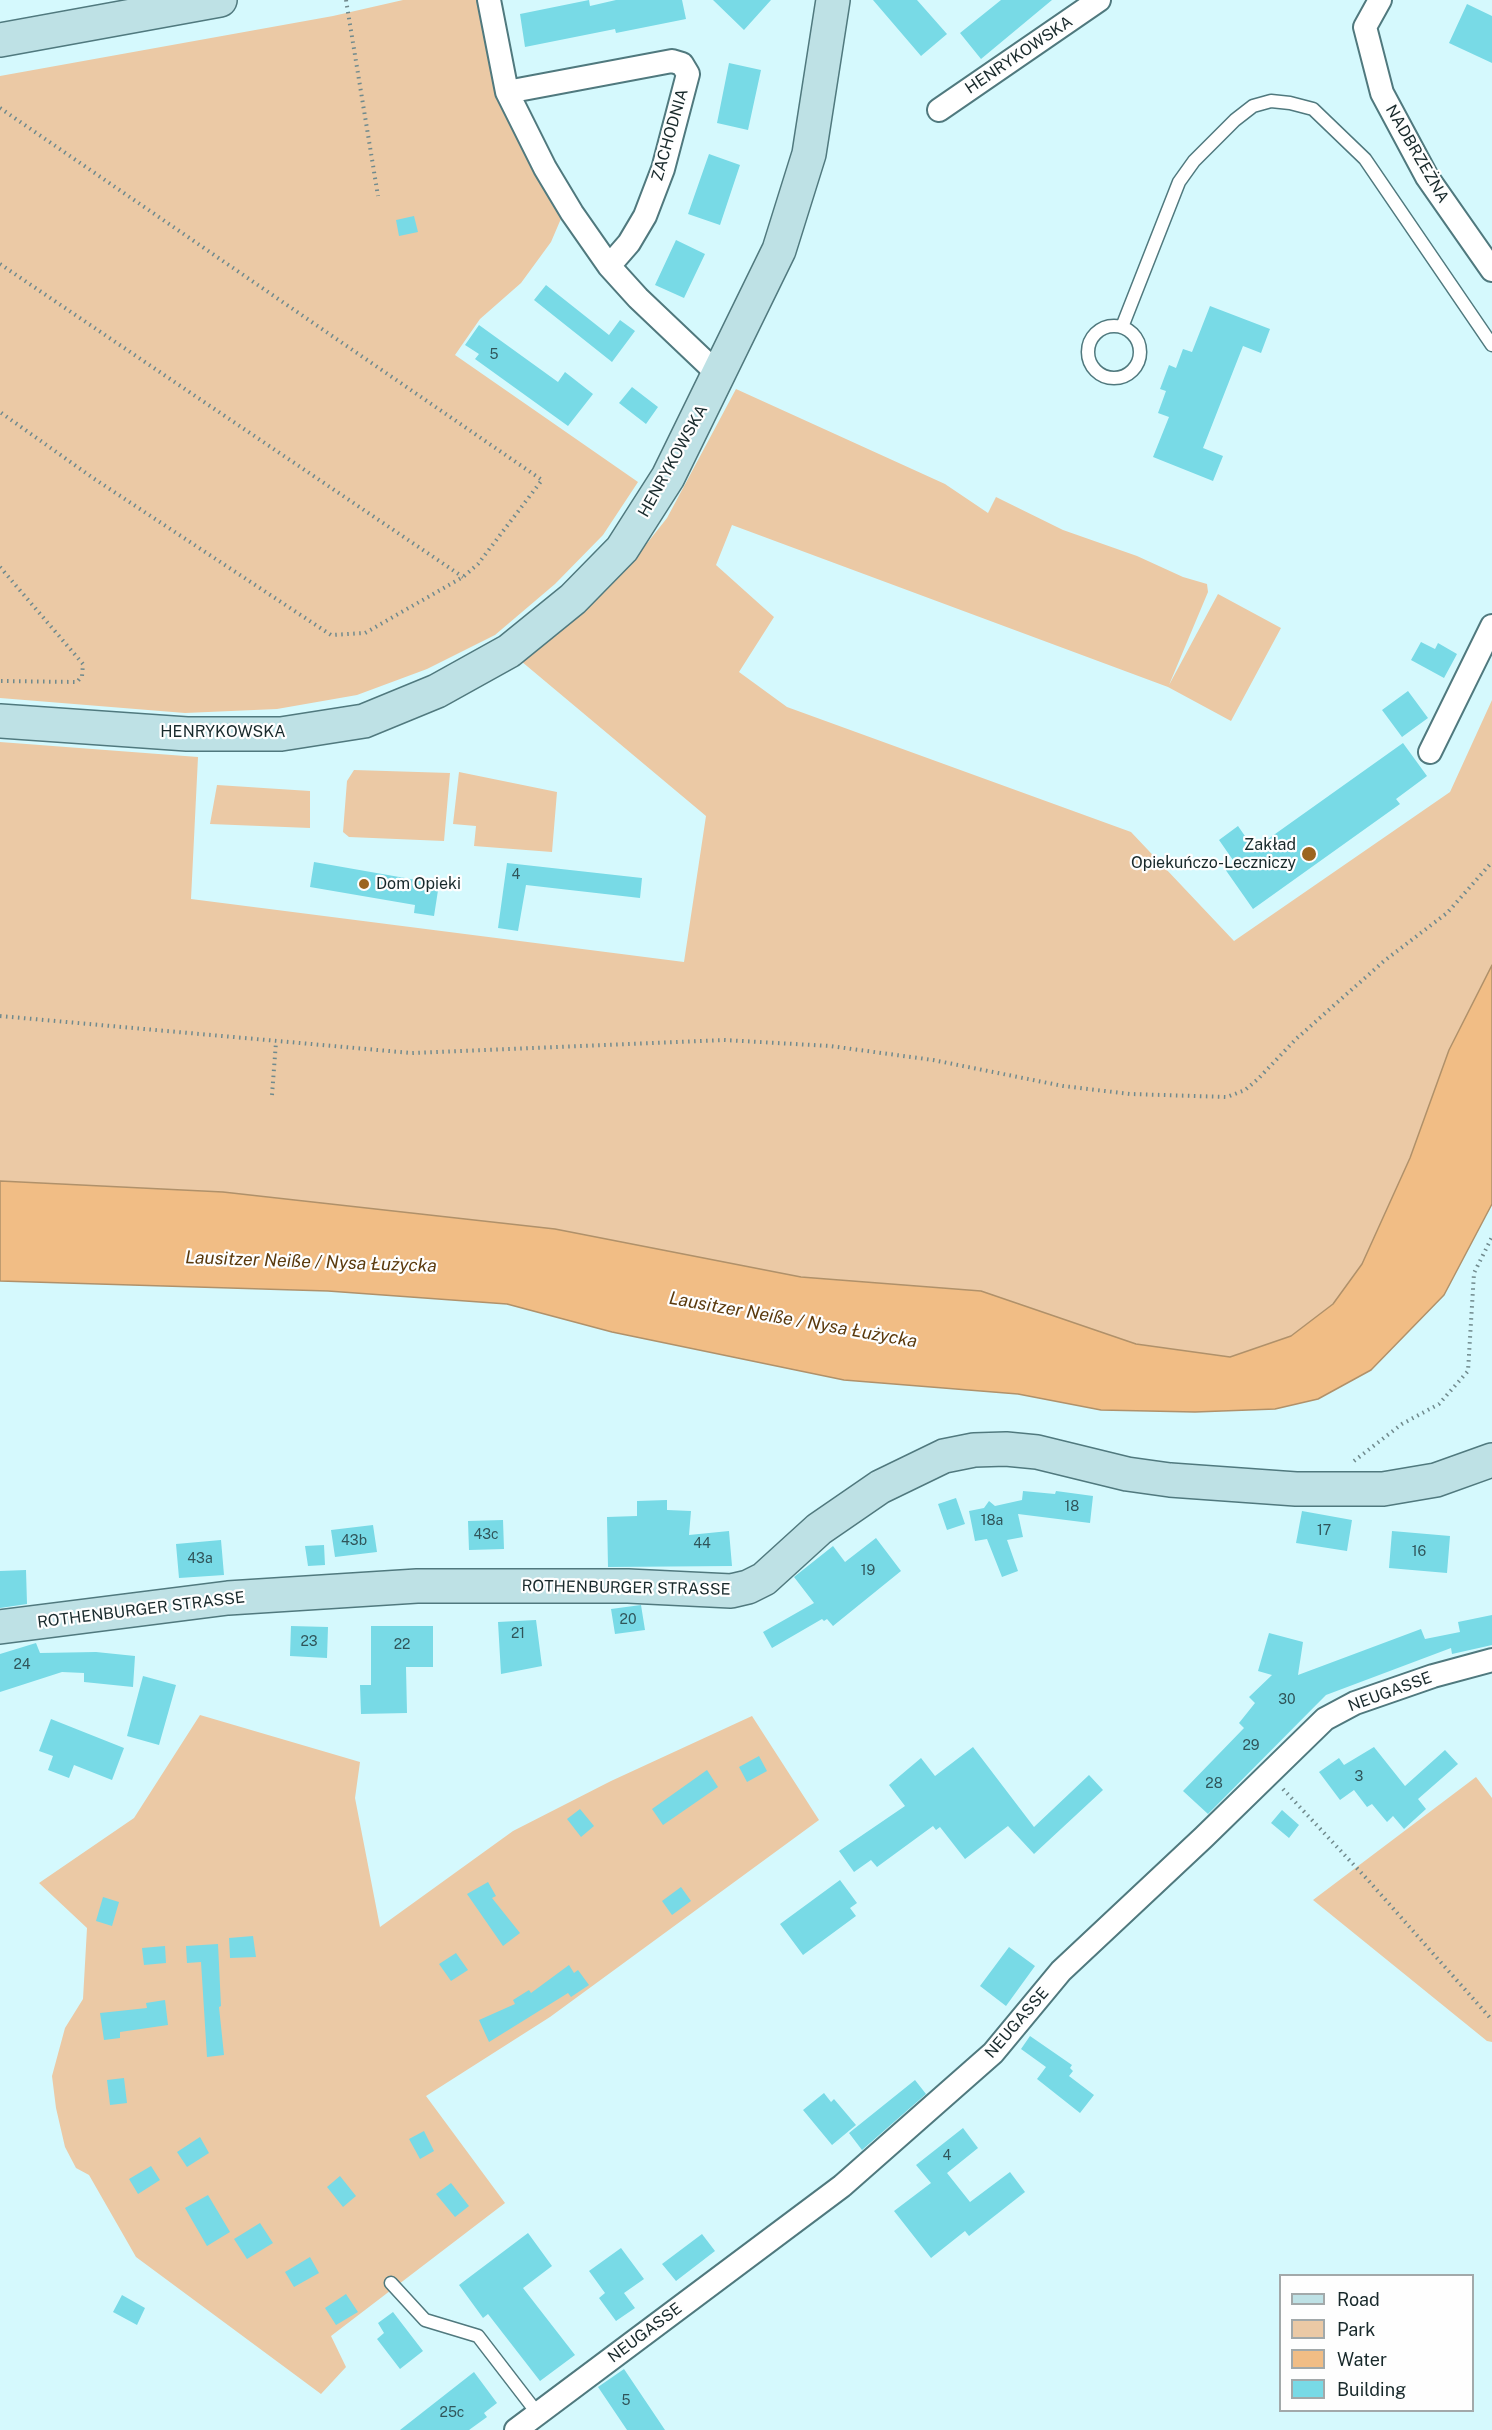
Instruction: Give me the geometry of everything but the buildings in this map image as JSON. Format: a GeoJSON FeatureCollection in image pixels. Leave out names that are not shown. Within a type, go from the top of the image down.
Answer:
{"type":"FeatureCollection","features":[{"type":"Feature","properties":{"kind":"street"},"geometry":{"type":"LineString","coordinates":[[0,40],[220,0]]}},
{"type":"Feature","properties":{"kind":"street"},"geometry":{"type":"LineString","coordinates":[[489,0],[507,92],[556,186],[609,266],[719,375]]}},
{"type":"Feature","properties":{"kind":"street","name":"HENRYKOWSKA"},"geometry":{"type":"LineString","coordinates":[[0,721],[187,734],[281,734],[364,721],[437,691],[509,651],[573,599],[622,549],[668,477],[779,250],[790,220],[816,118],[833,0]]}},
{"type":"Feature","properties":{"kind":"street","name":"HENRYKOWSKA"},"geometry":{"type":"LineString","coordinates":[[939,110],[1099,0]]}},
{"type":"Feature","properties":{"kind":"street","name":"NADBRZEŻNA"},"geometry":{"type":"LineString","coordinates":[[1380,0],[1365,27],[1382,93],[1426,177],[1492,270]]}},
{"type":"Feature","properties":{"kind":"street","name":"ZACHODNIA"},"geometry":{"type":"LineString","coordinates":[[507,92],[672,61],[682,64],[688,74],[663,169],[645,216],[628,243],[609,266]]}},
{"type":"Feature","properties":{"kind":"street"},"geometry":{"type":"LineString","coordinates":[[1430,752],[1492,626]]}},
{"type":"Feature","properties":{"kind":"street","name":"ROTHENBURGER STRASSE"},"geometry":{"type":"LineString","coordinates":[[0,1627],[228,1598],[417,1586],[628,1586],[705,1592],[731,1591],[748,1587],[764,1579],[819,1529],[880,1487],[944,1456],[974,1450],[1006,1449],[1037,1452],[1127,1474],[1170,1480],[1296,1489],[1383,1489],[1436,1480],[1492,1461]]}},
{"type":"Feature","properties":{"kind":"street","name":"NEUGASSE"},"geometry":{"type":"LineString","coordinates":[[516,2430],[842,2186],[984,2061],[1061,1971],[1204,1837],[1325,1719],[1355,1702],[1432,1676],[1492,1660]]}},
{"type":"Feature","properties":{"kind":"lane"},"geometry":{"type":"LineString","coordinates":[[1122,327],[1179,182],[1194,161],[1235,120],[1253,106],[1271,101],[1290,102],[1312,109],[1365,159],[1492,345]]}},
{"type":"Feature","properties":{"kind":"lane"},"geometry":{"type":"LineString","coordinates":[[1104,327],[1122,327],[1136,338],[1140,346],[1138,362],[1128,374],[1121,377],[1106,377],[1091,366],[1088,357],[1090,339],[1104,327]]}},
{"type":"Feature","properties":{"kind":"lane"},"geometry":{"type":"LineString","coordinates":[[391,2283],[425,2320],[478,2336],[538,2414]]}},
{"type":"Feature","properties":{"kind":"path"},"geometry":{"type":"LineString","coordinates":[[346,0],[378,196]]}},
{"type":"Feature","properties":{"kind":"path"},"geometry":{"type":"LineString","coordinates":[[0,108],[542,480],[478,564],[463,577],[365,633],[331,634],[93,478],[0,412]]}},
{"type":"Feature","properties":{"kind":"path"},"geometry":{"type":"LineString","coordinates":[[0,264],[463,577]]}},
{"type":"Feature","properties":{"kind":"path"},"geometry":{"type":"LineString","coordinates":[[0,567],[83,664],[82,676],[77,682],[0,681]]}},
{"type":"Feature","properties":{"kind":"path"},"geometry":{"type":"LineString","coordinates":[[0,1016],[411,1053],[724,1040],[830,1046],[933,1060],[1063,1086],[1130,1094],[1227,1097],[1252,1085],[1296,1039],[1384,961],[1447,913],[1492,862]]}},
{"type":"Feature","properties":{"kind":"path"},"geometry":{"type":"LineString","coordinates":[[272,1095],[276,1042]]}},
{"type":"Feature","properties":{"kind":"path"},"geometry":{"type":"LineString","coordinates":[[1347,1467],[1402,1425],[1439,1404],[1468,1371],[1474,1273],[1492,1237]]}},
{"type":"Feature","properties":{"kind":"path"},"geometry":{"type":"LineString","coordinates":[[1268,1773],[1367,1879],[1492,2020]]}},
{"type":"Feature","properties":{"kind":"green space"},"geometry":{"type":"Polygon","coordinates":[[[403,0],[484,0],[563,214],[551,242],[521,283],[480,319],[455,355],[638,482],[603,535],[555,584],[495,635],[427,669],[357,695],[277,709],[185,713],[0,698],[0,76],[333,16],[403,0]]]}},
{"type":"Feature","properties":{"kind":"green space"},"geometry":{"type":"Polygon","coordinates":[[[736,389],[945,484],[988,513],[996,497],[1063,530],[1137,556],[1183,577],[1207,584],[1208,592],[1169,685],[1218,594],[1281,628],[1231,721],[1168,687],[732,525],[716,565],[774,617],[739,672],[787,707],[1131,832],[1234,941],[1450,792],[1492,700],[1492,965],[1449,1050],[1410,1158],[1362,1264],[1333,1304],[1291,1336],[1230,1357],[1136,1344],[981,1291],[801,1277],[555,1229],[223,1192],[0,1181],[0,742],[198,757],[191,899],[684,962],[706,816],[509,651],[648,542],[667,518],[736,389]]]}},
{"type":"Feature","properties":{"kind":"green space"},"geometry":{"type":"Polygon","coordinates":[[[354,770],[450,773],[444,841],[349,837],[343,832],[347,781],[354,770]]]}},
{"type":"Feature","properties":{"kind":"green space"},"geometry":{"type":"Polygon","coordinates":[[[459,772],[557,792],[552,852],[474,846],[476,826],[453,824],[459,772]]]}},
{"type":"Feature","properties":{"kind":"green space"},"geometry":{"type":"Polygon","coordinates":[[[217,785],[310,791],[310,828],[210,824],[217,785]]]}},
{"type":"Feature","properties":{"kind":"green space"},"geometry":{"type":"Polygon","coordinates":[[[200,1715],[360,1762],[355,1798],[380,1927],[513,1831],[611,1781],[752,1716],[819,1820],[550,2017],[426,2096],[505,2203],[331,2336],[346,2367],[321,2394],[136,2257],[89,2175],[76,2168],[65,2147],[56,2108],[52,2076],[65,2028],[83,1999],[87,1928],[39,1883],[134,1818],[200,1715]]]}},
{"type":"Feature","properties":{"kind":"green space"},"geometry":{"type":"Polygon","coordinates":[[[1476,1777],[1492,1798],[1492,2042],[1487,2041],[1313,1900],[1476,1777]]]}},
{"type":"Feature","properties":{"kind":"water","name":"Lausitzer Neiße / Nysa Łużycka"},"geometry":{"type":"Polygon","coordinates":[[[1492,965],[1492,1204],[1444,1295],[1371,1370],[1318,1399],[1275,1409],[1195,1412],[1101,1410],[1018,1394],[844,1380],[612,1332],[507,1304],[328,1291],[0,1281],[0,1181],[223,1192],[555,1229],[801,1277],[981,1291],[1136,1344],[1230,1357],[1291,1336],[1333,1304],[1362,1264],[1410,1158],[1449,1050],[1492,965]]]}},
{"type":"Feature","properties":{"kind":"place","name":"Zakład Opiekuńczo-Leczniczy"},"geometry":{"type":"Point","coordinates":[1309,854]}},
{"type":"Feature","properties":{"kind":"place","name":"Dom Opieki"},"geometry":{"type":"Point","coordinates":[364,884]}}]}
